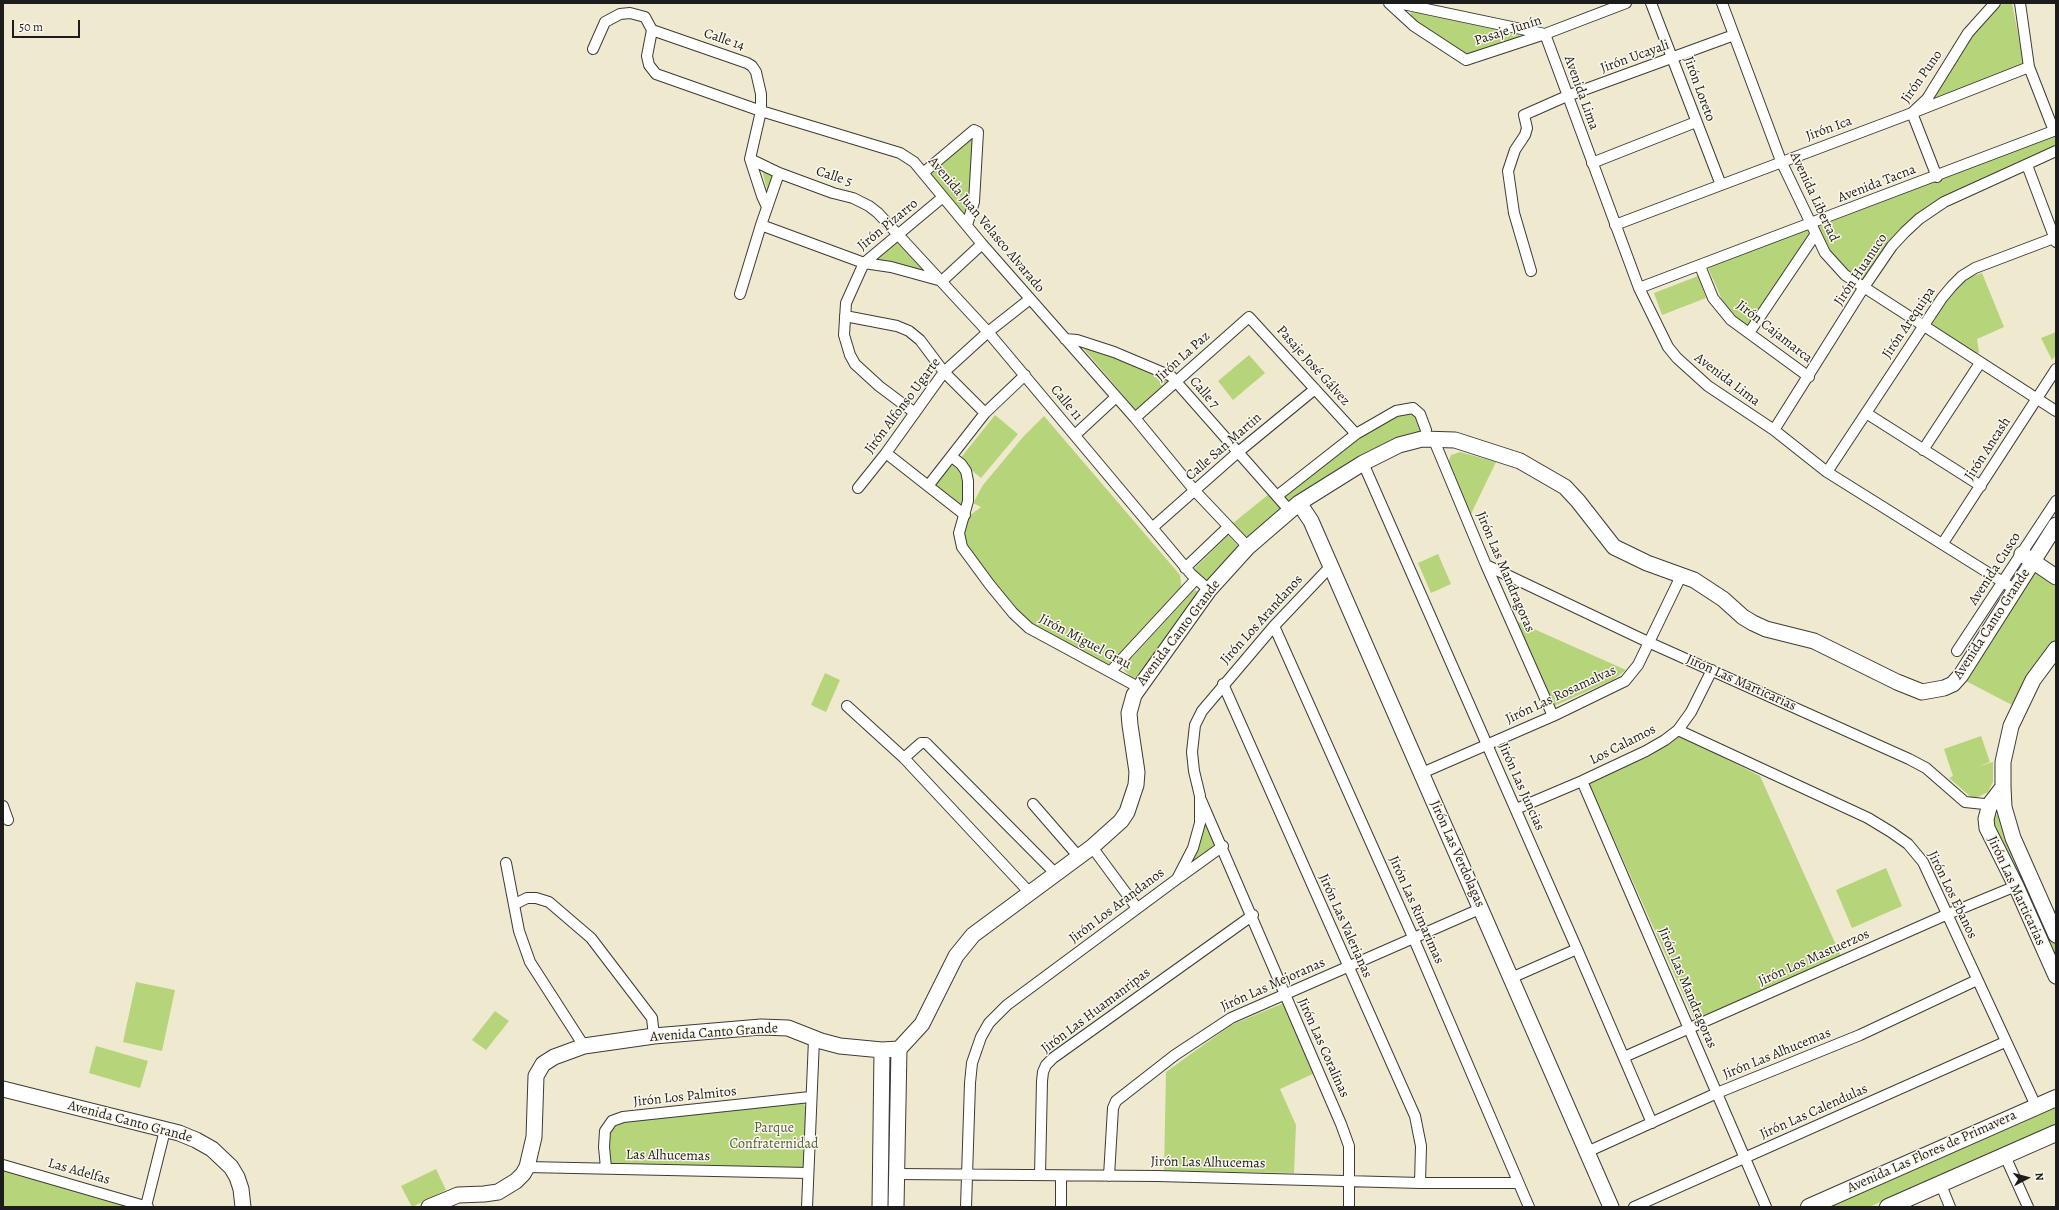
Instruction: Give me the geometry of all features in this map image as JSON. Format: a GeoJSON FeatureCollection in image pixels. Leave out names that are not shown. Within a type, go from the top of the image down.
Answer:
{"type":"FeatureCollection","features":[{"type":"Feature","properties":{"kind":"main road","name":"Avenida Las Flores de Primavera"},"geometry":{"type":"LineString","coordinates":[[1809,1207],[2056,1098]]}},
{"type":"Feature","properties":{"kind":"main road"},"geometry":{"type":"LineString","coordinates":[[1888,1207],[2056,1133]]}},
{"type":"Feature","properties":{"kind":"street","name":"Pasaje Junín"},"geometry":{"type":"LineString","coordinates":[[1389,3],[1414,26],[1466,60],[1545,34],[1626,3]]}},
{"type":"Feature","properties":{"kind":"street"},"geometry":{"type":"LineString","coordinates":[[1398,3],[1545,34]]}},
{"type":"Feature","properties":{"kind":"street","name":"Jirón Loreto"},"geometry":{"type":"LineString","coordinates":[[1652,3],[1721,185]]}},
{"type":"Feature","properties":{"kind":"street","name":"Avenida Libertad"},"geometry":{"type":"LineString","coordinates":[[1722,3],[1781,161],[1815,235],[1825,253],[1834,264],[1846,275],[1864,287],[2056,411]]}},
{"type":"Feature","properties":{"kind":"street","name":"Jirón Puno"},"geometry":{"type":"LineString","coordinates":[[1937,177],[1912,113],[1927,100],[1968,33],[1995,3]]}},
{"type":"Feature","properties":{"kind":"street"},"geometry":{"type":"LineString","coordinates":[[2020,3],[2029,67],[2055,131]]}},
{"type":"Feature","properties":{"kind":"street"},"geometry":{"type":"LineString","coordinates":[[594,49],[605,22],[620,14],[630,13],[645,17],[652,30]]}},
{"type":"Feature","properties":{"kind":"street","name":"Avenida Juan Velasco Alvarado"},"geometry":{"type":"LineString","coordinates":[[652,30],[647,56],[649,65],[656,74],[760,110],[900,153],[914,162],[982,244],[1135,418],[1195,491],[1248,547]]}},
{"type":"Feature","properties":{"kind":"street","name":"Calle 14"},"geometry":{"type":"LineString","coordinates":[[652,30],[747,63],[752,66],[756,72],[761,94],[760,110],[750,159],[767,207]]}},
{"type":"Feature","properties":{"kind":"street","name":"Avenida Lima"},"geometry":{"type":"LineString","coordinates":[[1545,34],[1639,288],[1668,347],[1687,368],[1721,396],[1774,430],[1827,472],[2010,585]]}},
{"type":"Feature","properties":{"kind":"street","name":"Jirón Ucayali"},"geometry":{"type":"LineString","coordinates":[[1531,271],[1514,213],[1508,171],[1515,150],[1525,135],[1527,128],[1524,115],[1567,96],[1734,35]]}},
{"type":"Feature","properties":{"kind":"street","name":"Jirón Ica"},"geometry":{"type":"LineString","coordinates":[[1615,225],[1781,161],[1912,113],[2029,67]]}},
{"type":"Feature","properties":{"kind":"street"},"geometry":{"type":"LineString","coordinates":[[1592,163],[1696,122]]}},
{"type":"Feature","properties":{"kind":"street"},"geometry":{"type":"LineString","coordinates":[[923,173],[974,130],[978,132],[974,202],[967,225]]}},
{"type":"Feature","properties":{"kind":"street","name":"Avenida Tacna"},"geometry":{"type":"LineString","coordinates":[[1639,288],[1810,225],[2055,131]]}},
{"type":"Feature","properties":{"kind":"street","name":"Jirón Huanuco"},"geometry":{"type":"LineString","coordinates":[[1774,430],[1809,377],[1864,287],[1892,246],[1919,219],[1962,194],[2056,151]]}},
{"type":"Feature","properties":{"kind":"street","name":"Calle 5"},"geometry":{"type":"LineString","coordinates":[[750,159],[779,173],[833,193],[853,198],[869,206],[898,236]]}},
{"type":"Feature","properties":{"kind":"street"},"geometry":{"type":"LineString","coordinates":[[2027,165],[2052,218],[2055,240]]}},
{"type":"Feature","properties":{"kind":"street"},"geometry":{"type":"LineString","coordinates":[[740,294],[779,173]]}},
{"type":"Feature","properties":{"kind":"street","name":"Jirón Pizarro"},"geometry":{"type":"LineString","coordinates":[[915,413],[879,386],[855,364],[848,350],[844,335],[846,303],[864,263],[943,197]]}},
{"type":"Feature","properties":{"kind":"street"},"geometry":{"type":"LineString","coordinates":[[761,225],[864,263],[876,264],[942,281],[982,244]]}},
{"type":"Feature","properties":{"kind":"street"},"geometry":{"type":"LineString","coordinates":[[1749,333],[1815,235]]}},
{"type":"Feature","properties":{"kind":"street","name":"Calle 11"},"geometry":{"type":"LineString","coordinates":[[898,236],[942,281],[988,332],[1186,568],[1209,590]]}},
{"type":"Feature","properties":{"kind":"street","name":"Jirón Arequipa"},"geometry":{"type":"LineString","coordinates":[[1827,472],[1942,298],[1962,276],[1975,268],[2055,240]]}},
{"type":"Feature","properties":{"kind":"street","name":"Jirón Cajamarca"},"geometry":{"type":"LineString","coordinates":[[1700,266],[1713,298],[1731,320],[1809,377]]}},
{"type":"Feature","properties":{"kind":"street","name":"Jirón Alfonso Ugarte"},"geometry":{"type":"LineString","coordinates":[[858,488],[886,453],[944,372],[988,332],[1030,299]]}},
{"type":"Feature","properties":{"kind":"street"},"geometry":{"type":"LineString","coordinates":[[845,316],[897,326],[909,331],[920,340],[944,372],[984,413]]}},
{"type":"Feature","properties":{"kind":"street","name":"Jirón La Paz"},"geometry":{"type":"LineString","coordinates":[[1135,418],[1249,317]]}},
{"type":"Feature","properties":{"kind":"street","name":"Pasaje José Gálvez"},"geometry":{"type":"LineString","coordinates":[[1249,317],[1356,434]]}},
{"type":"Feature","properties":{"kind":"street","name":"Calle 7"},"geometry":{"type":"LineString","coordinates":[[1065,339],[1077,340],[1114,352],[1171,376],[1237,453],[1277,496],[1295,507]]}},
{"type":"Feature","properties":{"kind":"street"},"geometry":{"type":"LineString","coordinates":[[1923,450],[1980,363]]}},
{"type":"Feature","properties":{"kind":"street","name":"Jirón Ancash"},"geometry":{"type":"LineString","coordinates":[[1943,543],[2056,369]]}},
{"type":"Feature","properties":{"kind":"street"},"geometry":{"type":"LineString","coordinates":[[928,486],[952,457],[984,413],[1025,375]]}},
{"type":"Feature","properties":{"kind":"street","name":"Calle San Martin"},"geometry":{"type":"LineString","coordinates":[[1152,528],[1237,453],[1315,389]]}},
{"type":"Feature","properties":{"kind":"street"},"geometry":{"type":"LineString","coordinates":[[1075,435],[1116,397]]}},
{"type":"Feature","properties":{"kind":"street","name":"Jirón Las Mandragoras"},"geometry":{"type":"LineString","coordinates":[[1277,496],[1356,434],[1396,411],[1406,408],[1413,408],[1418,412],[1430,434],[1553,716]]}},
{"type":"Feature","properties":{"kind":"street"},"geometry":{"type":"LineString","coordinates":[[1866,413],[1981,486]]}},
{"type":"Feature","properties":{"kind":"street","name":"Avenida Canto Grande"},"geometry":{"type":"LineString","coordinates":[[429,1207],[458,1195],[498,1192],[516,1180],[527,1167],[534,1137],[536,1076],[543,1064],[554,1057],[584,1046],[654,1036],[776,1027],[788,1028],[814,1039],[840,1046],[882,1050],[899,1049],[922,1024],[956,956],[964,944],[981,928],[1092,847],[1127,812],[1136,785],[1136,759],[1129,713],[1131,702],[1138,687],[1209,590],[1248,547],[1295,507],[1363,463],[1414,440],[1430,434],[1473,444],[1534,468],[1565,487],[1578,500],[1614,547],[1709,589],[1753,623],[1766,629],[1814,641],[1897,682],[1922,692],[1944,688],[1953,684],[1961,675],[2010,585],[2028,557],[2056,525]]}},
{"type":"Feature","properties":{"kind":"street"},"geometry":{"type":"LineString","coordinates":[[886,453],[965,515]]}},
{"type":"Feature","properties":{"kind":"street","name":"Jirón Miguel Grau"},"geometry":{"type":"LineString","coordinates":[[952,457],[961,464],[967,476],[969,491],[960,533],[962,547],[1013,613],[1029,628],[1138,687]]}},
{"type":"Feature","properties":{"kind":"street","name":"Jirón Las Juncias"},"geometry":{"type":"LineString","coordinates":[[1363,463],[1486,745],[1577,948],[1652,1123]]}},
{"type":"Feature","properties":{"kind":"street","name":"Avenida Cusco"},"geometry":{"type":"LineString","coordinates":[[2028,557],[2056,501]]}},
{"type":"Feature","properties":{"kind":"street","name":"Jirón Las Verdolagas"},"geometry":{"type":"LineString","coordinates":[[1295,507],[1311,521],[1330,567],[1482,908],[1611,1207]]}},
{"type":"Feature","properties":{"kind":"street"},"geometry":{"type":"LineString","coordinates":[[1186,568],[1228,527]]}},
{"type":"Feature","properties":{"kind":"street"},"geometry":{"type":"LineString","coordinates":[[2028,557],[2056,578]]}},
{"type":"Feature","properties":{"kind":"street","name":"Jirón Las Marticarias"},"geometry":{"type":"LineString","coordinates":[[1486,565],[1648,642],[1915,762],[1945,782],[1965,802],[1997,805]]}},
{"type":"Feature","properties":{"kind":"street","name":"Jirón Los Arandanos"},"geometry":{"type":"LineString","coordinates":[[966,1207],[966,1175],[972,1063],[976,1048],[989,1023],[1007,1005],[1177,879],[1198,836],[1200,823],[1200,796],[1193,758],[1195,725],[1202,711],[1223,684],[1274,626],[1330,567]]}},
{"type":"Feature","properties":{"kind":"street","name":"Jirón Las Rosamalvas"},"geometry":{"type":"LineString","coordinates":[[1422,773],[1553,716],[1625,681],[1638,665],[1681,576]]}},
{"type":"Feature","properties":{"kind":"street"},"geometry":{"type":"LineString","coordinates":[[1110,671],[1196,579]]}},
{"type":"Feature","properties":{"kind":"street","name":"Avenida Cusco"},"geometry":{"type":"LineString","coordinates":[[1957,651],[2010,585]]}},
{"type":"Feature","properties":{"kind":"street","name":"Jirón Las Rimarimas"},"geometry":{"type":"LineString","coordinates":[[1274,626],[1413,937],[1528,1207]]}},
{"type":"Feature","properties":{"kind":"street"},"geometry":{"type":"LineString","coordinates":[[2056,649],[2033,680],[2011,726],[2003,762],[2002,787],[1997,805],[2056,935]]}},
{"type":"Feature","properties":{"kind":"street","name":"Los Calamos"},"geometry":{"type":"LineString","coordinates":[[1516,809],[1582,781],[1646,751],[1678,730],[1699,699],[1712,670]]}},
{"type":"Feature","properties":{"kind":"street","name":"Jirón Las Valerianas"},"geometry":{"type":"LineString","coordinates":[[1223,684],[1415,1116],[1421,1146],[1420,1183]]}},
{"type":"Feature","properties":{"kind":"street"},"geometry":{"type":"LineString","coordinates":[[847,706],[904,758],[1030,893]]}},
{"type":"Feature","properties":{"kind":"street","name":"Jirón Los Ebanos"},"geometry":{"type":"LineString","coordinates":[[1678,730],[1868,818],[1908,844],[1923,862],[2005,1042],[2036,1106]]}},
{"type":"Feature","properties":{"kind":"street"},"geometry":{"type":"LineString","coordinates":[[904,758],[921,743],[926,743],[1056,874]]}},
{"type":"Feature","properties":{"kind":"street","name":"Jirón Las Mandragoras"},"geometry":{"type":"LineString","coordinates":[[1582,781],[1766,1207]]}},
{"type":"Feature","properties":{"kind":"street","name":"Jirón Las Coralinas"},"geometry":{"type":"LineString","coordinates":[[1200,796],[1253,915],[1284,995],[1341,1124],[1349,1146],[1348,1207]]}},
{"type":"Feature","properties":{"kind":"street"},"geometry":{"type":"LineString","coordinates":[[1033,804],[1079,857]]}},
{"type":"Feature","properties":{"kind":"street","name":"Jirón Las Marticarias"},"geometry":{"type":"LineString","coordinates":[[1997,805],[1986,819],[1987,828],[2016,886],[2056,976]]}},
{"type":"Feature","properties":{"kind":"street"},"geometry":{"type":"LineString","coordinates":[[3,806],[8,820]]}},
{"type":"Feature","properties":{"kind":"street"},"geometry":{"type":"LineString","coordinates":[[1177,879],[1223,846]]}},
{"type":"Feature","properties":{"kind":"street"},"geometry":{"type":"LineString","coordinates":[[1092,847],[1138,908]]}},
{"type":"Feature","properties":{"kind":"street"},"geometry":{"type":"LineString","coordinates":[[506,863],[519,931],[530,962],[584,1046]]}},
{"type":"Feature","properties":{"kind":"street","name":"Jirón Los Mastuerzos"},"geometry":{"type":"LineString","coordinates":[[1624,1057],[1948,914],[2016,886]]}},
{"type":"Feature","properties":{"kind":"street"},"geometry":{"type":"LineString","coordinates":[[515,904],[527,898],[536,898],[549,902],[592,938],[652,1018],[654,1036]]}},
{"type":"Feature","properties":{"kind":"street","name":"Jirón Las Mejoranas"},"geometry":{"type":"LineString","coordinates":[[1109,1176],[1113,1108],[1116,1101],[1175,1055],[1231,1018],[1482,908]]}},
{"type":"Feature","properties":{"kind":"street","name":"Jirón Las Huamanripas"},"geometry":{"type":"LineString","coordinates":[[1040,1175],[1042,1082],[1043,1072],[1046,1065],[1053,1058],[1253,915]]}},
{"type":"Feature","properties":{"kind":"street"},"geometry":{"type":"LineString","coordinates":[[1511,978],[1577,948]]}},
{"type":"Feature","properties":{"kind":"street","name":"Jirón Las Alhucemas"},"geometry":{"type":"LineString","coordinates":[[1587,1152],[1717,1093],[1860,1034],[1977,980]]}},
{"type":"Feature","properties":{"kind":"street"},"geometry":{"type":"LineString","coordinates":[[807,1207],[810,1097],[814,1039]]}},
{"type":"Feature","properties":{"kind":"street","name":"Jirón Las Calendulas"},"geometry":{"type":"LineString","coordinates":[[1634,1207],[2005,1042]]}},
{"type":"Feature","properties":{"kind":"street"},"geometry":{"type":"LineString","coordinates":[[896,1207],[899,1049]]}},
{"type":"Feature","properties":{"kind":"street"},"geometry":{"type":"LineString","coordinates":[[880,1207],[882,1050]]}},
{"type":"Feature","properties":{"kind":"street","name":"Avenida Canto Grande"},"geometry":{"type":"LineString","coordinates":[[3,1089],[165,1130],[196,1140],[212,1149],[227,1162],[237,1177],[241,1189],[243,1207]]}},
{"type":"Feature","properties":{"kind":"street","name":"Jirón Los Palmitos"},"geometry":{"type":"LineString","coordinates":[[606,1168],[604,1147],[605,1131],[612,1122],[623,1117],[810,1097]]}},
{"type":"Feature","properties":{"kind":"street"},"geometry":{"type":"LineString","coordinates":[[147,1207],[165,1130]]}},
{"type":"Feature","properties":{"kind":"street"},"geometry":{"type":"LineString","coordinates":[[2005,1156],[2028,1207]]}},
{"type":"Feature","properties":{"kind":"street","name":"Las Adelfas"},"geometry":{"type":"LineString","coordinates":[[3,1165],[132,1204],[147,1207]]}},
{"type":"Feature","properties":{"kind":"street","name":"Las Alhucemas"},"geometry":{"type":"LineString","coordinates":[[527,1167],[808,1173]]}},
{"type":"Feature","properties":{"kind":"street","name":"Jirón Las Alhucemas"},"geometry":{"type":"LineString","coordinates":[[896,1174],[1109,1176],[1420,1183],[1518,1183]]}},
{"type":"Feature","properties":{"kind":"street"},"geometry":{"type":"LineString","coordinates":[[1061,1176],[1061,1207]]}},
{"type":"Feature","properties":{"kind":"street"},"geometry":{"type":"LineString","coordinates":[[1940,1185],[1950,1207]]}},
{"type":"Feature","properties":{"kind":"green space"},"geometry":{"type":"Polygon","coordinates":[[[2003,3],[2012,3],[2024,65],[1934,99],[1934,93],[1973,34],[1991,13],[2003,3]]]}},
{"type":"Feature","properties":{"kind":"green space"},"geometry":{"type":"Polygon","coordinates":[[[1413,9],[1519,33],[1520,38],[1464,57],[1408,19],[1413,9]]]}},
{"type":"Feature","properties":{"kind":"green space"},"geometry":{"type":"Polygon","coordinates":[[[2056,134],[2056,147],[1930,207],[1864,282],[1849,273],[1828,250],[1817,227],[2056,134]]]}},
{"type":"Feature","properties":{"kind":"green space"},"geometry":{"type":"Polygon","coordinates":[[[973,135],[971,203],[965,214],[931,174],[973,135]]]}},
{"type":"Feature","properties":{"kind":"green space"},"geometry":{"type":"Polygon","coordinates":[[[761,166],[781,173],[768,194],[761,166]]]}},
{"type":"Feature","properties":{"kind":"green space"},"geometry":{"type":"Polygon","coordinates":[[[1807,229],[1810,236],[1747,329],[1725,306],[1708,268],[1807,229]]]}},
{"type":"Feature","properties":{"kind":"green space"},"geometry":{"type":"Polygon","coordinates":[[[901,239],[930,272],[876,260],[901,239]]]}},
{"type":"Feature","properties":{"kind":"green space"},"geometry":{"type":"Polygon","coordinates":[[[1982,273],[2004,327],[1977,339],[1979,352],[1975,357],[1930,328],[1946,299],[1967,278],[1982,273]]]}},
{"type":"Feature","properties":{"kind":"green space"},"geometry":{"type":"Polygon","coordinates":[[[1698,276],[1706,298],[1662,315],[1654,293],[1698,276]]]}},
{"type":"Feature","properties":{"kind":"green space"},"geometry":{"type":"Polygon","coordinates":[[[2056,332],[2056,355],[2052,360],[2041,338],[2056,332]]]}},
{"type":"Feature","properties":{"kind":"green space"},"geometry":{"type":"Polygon","coordinates":[[[1077,341],[1171,379],[1136,410],[1077,341]]]}},
{"type":"Feature","properties":{"kind":"green space"},"geometry":{"type":"Polygon","coordinates":[[[1249,355],[1265,373],[1233,400],[1218,381],[1249,355]]]}},
{"type":"Feature","properties":{"kind":"green space"},"geometry":{"type":"Polygon","coordinates":[[[1412,411],[1419,419],[1423,432],[1411,433],[1366,452],[1292,504],[1287,503],[1284,499],[1285,495],[1361,436],[1404,412],[1412,411]]]}},
{"type":"Feature","properties":{"kind":"green space"},"geometry":{"type":"Polygon","coordinates":[[[995,415],[1018,434],[981,478],[959,460],[995,415]]]}},
{"type":"Feature","properties":{"kind":"green space"},"geometry":{"type":"Polygon","coordinates":[[[1044,416],[1180,575],[1182,591],[1112,665],[1097,663],[1034,629],[966,553],[963,535],[969,516],[981,507],[973,503],[983,485],[1023,437],[1044,416]]]}},
{"type":"Feature","properties":{"kind":"green space"},"geometry":{"type":"Polygon","coordinates":[[[1460,452],[1496,462],[1470,516],[1448,463],[1451,455],[1460,452]]]}},
{"type":"Feature","properties":{"kind":"green space"},"geometry":{"type":"Polygon","coordinates":[[[953,465],[963,472],[965,491],[961,509],[933,486],[953,465]]]}},
{"type":"Feature","properties":{"kind":"green space"},"geometry":{"type":"Polygon","coordinates":[[[1269,494],[1283,507],[1247,540],[1232,524],[1269,494]]]}},
{"type":"Feature","properties":{"kind":"green space"},"geometry":{"type":"Polygon","coordinates":[[[1228,535],[1241,549],[1207,584],[1193,570],[1228,535]]]}},
{"type":"Feature","properties":{"kind":"green space"},"geometry":{"type":"Polygon","coordinates":[[[1438,554],[1451,584],[1431,593],[1418,563],[1438,554]]]}},
{"type":"Feature","properties":{"kind":"green space"},"geometry":{"type":"Polygon","coordinates":[[[2035,569],[2056,583],[2056,642],[2012,705],[1964,680],[2035,569]]]}},
{"type":"Feature","properties":{"kind":"green space"},"geometry":{"type":"Polygon","coordinates":[[[1194,590],[1199,592],[1139,677],[1132,678],[1124,670],[1125,665],[1194,590]]]}},
{"type":"Feature","properties":{"kind":"green space"},"geometry":{"type":"Polygon","coordinates":[[[1516,621],[1626,670],[1613,680],[1554,706],[1516,621]]]}},
{"type":"Feature","properties":{"kind":"green space"},"geometry":{"type":"Polygon","coordinates":[[[825,673],[840,680],[826,712],[811,705],[825,673]]]}},
{"type":"Feature","properties":{"kind":"green space"},"geometry":{"type":"Polygon","coordinates":[[[1680,735],[1760,776],[1841,956],[1695,1021],[1589,783],[1652,755],[1680,735]]]}},
{"type":"Feature","properties":{"kind":"green space"},"geometry":{"type":"Polygon","coordinates":[[[1981,736],[1990,762],[1977,767],[1993,762],[1993,782],[1988,792],[1972,798],[1949,778],[1953,776],[1944,749],[1981,736]]]}},
{"type":"Feature","properties":{"kind":"green space"},"geometry":{"type":"Polygon","coordinates":[[[1992,815],[1998,815],[2001,818],[2056,944],[2056,965],[1991,821],[1992,815]]]}},
{"type":"Feature","properties":{"kind":"green space"},"geometry":{"type":"Polygon","coordinates":[[[1203,821],[1208,821],[1218,845],[1195,863],[1192,860],[1203,821]]]}},
{"type":"Feature","properties":{"kind":"green space"},"geometry":{"type":"Polygon","coordinates":[[[1886,868],[1902,906],[1852,928],[1836,890],[1886,868]]]}},
{"type":"Feature","properties":{"kind":"green space"},"geometry":{"type":"Polygon","coordinates":[[[136,982],[175,990],[162,1051],[123,1042],[136,982]]]}},
{"type":"Feature","properties":{"kind":"green space"},"geometry":{"type":"Polygon","coordinates":[[[1284,1003],[1315,1073],[1280,1089],[1296,1125],[1294,1173],[1164,1171],[1166,1072],[1231,1025],[1284,1003]]]}},
{"type":"Feature","properties":{"kind":"green space"},"geometry":{"type":"Polygon","coordinates":[[[495,1011],[509,1021],[486,1050],[472,1040],[495,1011]]]}},
{"type":"Feature","properties":{"kind":"green space"},"geometry":{"type":"Polygon","coordinates":[[[96,1046],[148,1061],[140,1088],[89,1073],[96,1046]]]}},
{"type":"Feature","properties":{"kind":"green space"},"geometry":{"type":"Polygon","coordinates":[[[888,1057],[892,1057],[892,1207],[883,1207],[888,1057]]]}},
{"type":"Feature","properties":{"kind":"green space","name":"Parque Confraternidad"},"geometry":{"type":"Polygon","coordinates":[[[802,1102],[806,1107],[804,1168],[611,1163],[608,1158],[610,1131],[616,1126],[625,1122],[802,1102]]]}},
{"type":"Feature","properties":{"kind":"green space"},"geometry":{"type":"Polygon","coordinates":[[[2056,1104],[2056,1125],[1869,1207],[1821,1207],[2056,1104]]]}},
{"type":"Feature","properties":{"kind":"green space"},"geometry":{"type":"Polygon","coordinates":[[[436,1169],[446,1190],[412,1207],[401,1186],[436,1169]]]}},
{"type":"Feature","properties":{"kind":"green space"},"geometry":{"type":"Polygon","coordinates":[[[3,1170],[123,1203],[128,1207],[3,1207],[3,1170]]]}}]}
